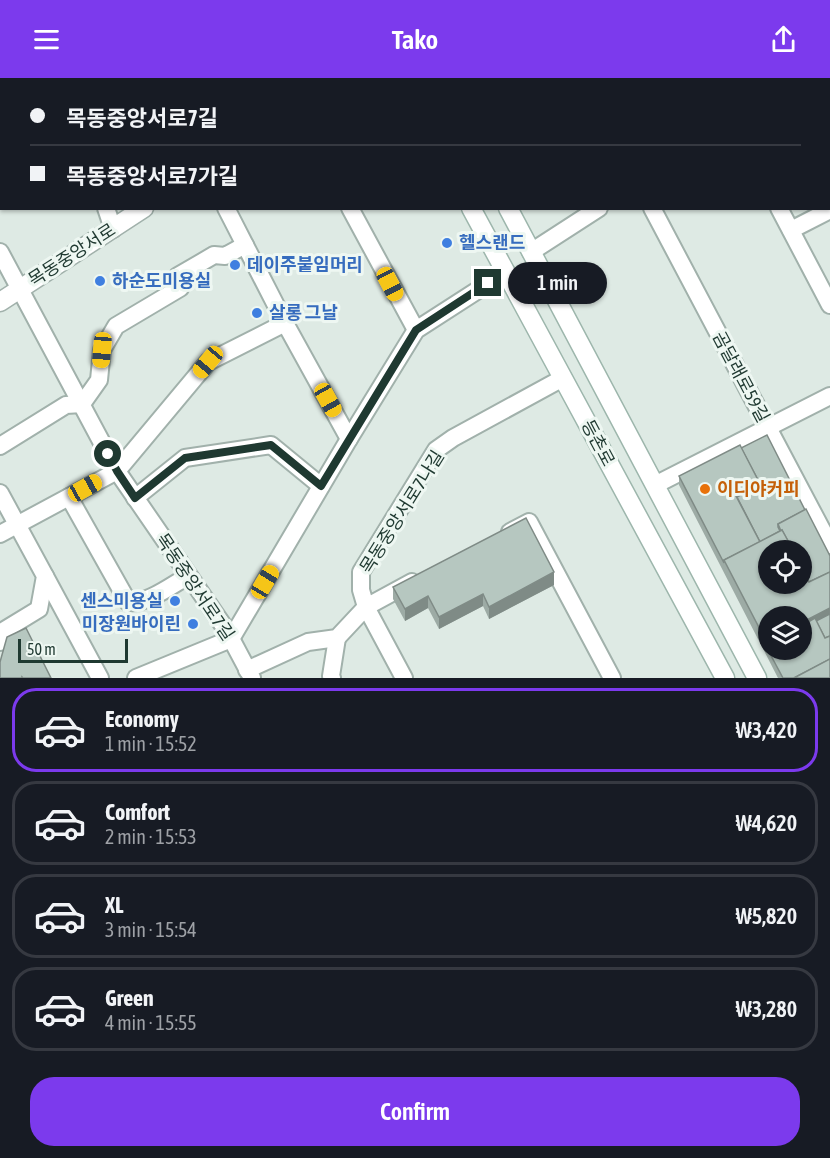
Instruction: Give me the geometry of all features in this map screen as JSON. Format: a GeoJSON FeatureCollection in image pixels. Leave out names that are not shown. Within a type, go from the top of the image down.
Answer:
{"type":"FeatureCollection","features":[{"type":"Feature","properties":{"kind":"main road","name":"목동중앙서로"},"geometry":{"type":"LineString","coordinates":[[0,302],[141,210]]}},
{"type":"Feature","properties":{"kind":"main road","name":"등촌로"},"geometry":{"type":"LineString","coordinates":[[472,210],[725,678]]}},
{"type":"Feature","properties":{"kind":"main road","name":"등촌로"},"geometry":{"type":"LineString","coordinates":[[509,210],[757,678]]}},
{"type":"Feature","properties":{"kind":"street"},"geometry":{"type":"LineString","coordinates":[[107,210],[113,229]]}},
{"type":"Feature","properties":{"kind":"street"},"geometry":{"type":"LineString","coordinates":[[227,210],[285,323],[349,439]]}},
{"type":"Feature","properties":{"kind":"street"},"geometry":{"type":"LineString","coordinates":[[351,210],[416,330]]}},
{"type":"Feature","properties":{"kind":"street"},"geometry":{"type":"LineString","coordinates":[[531,252],[596,210]]}},
{"type":"Feature","properties":{"kind":"street","name":"곰달래로59길"},"geometry":{"type":"LineString","coordinates":[[653,210],[830,545]]}},
{"type":"Feature","properties":{"kind":"street"},"geometry":{"type":"LineString","coordinates":[[780,210],[830,305]]}},
{"type":"Feature","properties":{"kind":"street"},"geometry":{"type":"LineString","coordinates":[[791,230],[830,210]]}},
{"type":"Feature","properties":{"kind":"street"},"geometry":{"type":"LineString","coordinates":[[0,446],[66,405],[82,404],[99,380],[102,350],[116,326],[180,288],[178,276],[214,255],[225,256],[245,245]]}},
{"type":"Feature","properties":{"kind":"street","name":"목동중앙서로7길"},"geometry":{"type":"LineString","coordinates":[[0,252],[117,471],[231,639],[250,674]]}},
{"type":"Feature","properties":{"kind":"street"},"geometry":{"type":"LineString","coordinates":[[136,678],[231,639],[416,330],[506,272]]}},
{"type":"Feature","properties":{"kind":"street"},"geometry":{"type":"LineString","coordinates":[[0,534],[117,471],[208,362],[285,323]]}},
{"type":"Feature","properties":{"kind":"street","name":"목동중앙서로7나길"},"geometry":{"type":"LineString","coordinates":[[404,678],[366,607],[361,590],[361,572],[436,450],[453,438],[563,378]]}},
{"type":"Feature","properties":{"kind":"street"},"geometry":{"type":"LineString","coordinates":[[655,485],[830,396]]}},
{"type":"Feature","properties":{"kind":"street"},"geometry":{"type":"LineString","coordinates":[[135,498],[185,458],[271,445],[321,486]]}},
{"type":"Feature","properties":{"kind":"street"},"geometry":{"type":"LineString","coordinates":[[0,493],[100,678]]}},
{"type":"Feature","properties":{"kind":"street"},"geometry":{"type":"LineString","coordinates":[[69,497],[128,602],[143,601],[188,576]]}},
{"type":"Feature","properties":{"kind":"street"},"geometry":{"type":"LineString","coordinates":[[499,538],[529,522],[612,678]]}},
{"type":"Feature","properties":{"kind":"street","name":"목동중앙서로7나길"},"geometry":{"type":"LineString","coordinates":[[337,638],[366,607],[427,575]]}},
{"type":"Feature","properties":{"kind":"street"},"geometry":{"type":"LineString","coordinates":[[0,642],[3,631],[39,609],[45,576]]}},
{"type":"Feature","properties":{"kind":"street"},"geometry":{"type":"LineString","coordinates":[[250,674],[308,642],[337,638],[332,678]]}},
{"type":"Feature","properties":{"kind":"building"},"geometry":{"type":"Polygon","coordinates":[[[767,435],[805,510],[778,524],[780,531],[764,540],[759,540],[737,497],[759,485],[741,448],[767,435]]]}},
{"type":"Feature","properties":{"kind":"building"},"geometry":{"type":"Polygon","coordinates":[[[740,445],[759,482],[735,494],[759,540],[758,543],[724,560],[724,563],[679,476],[740,445]]]}},
{"type":"Feature","properties":{"kind":"building"},"geometry":{"type":"Polygon","coordinates":[[[806,509],[830,556],[830,572],[812,581],[812,540],[788,540],[778,524],[806,509]]]}},
{"type":"Feature","properties":{"kind":"building"},"geometry":{"type":"Polygon","coordinates":[[[526,518],[554,572],[489,607],[483,594],[439,617],[428,596],[405,609],[393,587],[526,518]]]}},
{"type":"Feature","properties":{"kind":"building"},"geometry":{"type":"Polygon","coordinates":[[[782,530],[788,540],[763,540],[782,530]]]}},
{"type":"Feature","properties":{"kind":"building"},"geometry":{"type":"Polygon","coordinates":[[[758,542],[758,594],[812,594],[812,581],[830,572],[830,608],[812,617],[812,606],[758,606],[758,626],[724,560],[758,542]]]}},
{"type":"Feature","properties":{"kind":"building"},"geometry":{"type":"Polygon","coordinates":[[[830,614],[830,636],[825,638],[816,621],[830,614]]]}},
{"type":"Feature","properties":{"kind":"building"},"geometry":{"type":"Polygon","coordinates":[[[815,618],[825,638],[830,636],[830,659],[794,678],[783,678],[773,660],[812,660],[812,620],[815,618]]]}},
{"type":"Feature","properties":{"kind":"building"},"geometry":{"type":"Polygon","coordinates":[[[26,628],[51,678],[0,678],[0,662],[7,637],[26,628]]]}},
{"type":"Feature","properties":{"kind":"building"},"geometry":{"type":"Polygon","coordinates":[[[830,659],[830,678],[794,678],[830,659]]]}},
{"type":"Feature","properties":{"kind":"place","name":"헬스랜드"},"geometry":{"type":"Point","coordinates":[447,243]}},
{"type":"Feature","properties":{"kind":"place","name":"데이주붙임머리"},"geometry":{"type":"Point","coordinates":[235,265]}},
{"type":"Feature","properties":{"kind":"place","name":"하순도미용실"},"geometry":{"type":"Point","coordinates":[100,281]}},
{"type":"Feature","properties":{"kind":"place","name":"살롱 그날"},"geometry":{"type":"Point","coordinates":[257,313]}},
{"type":"Feature","properties":{"kind":"place","name":"이디야커피"},"geometry":{"type":"Point","coordinates":[705,489]}},
{"type":"Feature","properties":{"kind":"place","name":"센스미용실"},"geometry":{"type":"Point","coordinates":[175,601]}},
{"type":"Feature","properties":{"kind":"place","name":"미장원바이린"},"geometry":{"type":"Point","coordinates":[193,624]}},
{"type":"Feature","properties":{"kind":"route"},"geometry":{"type":"LineString","coordinates":[[108,454],[135,498],[185,458],[271,445],[321,486],[416,330],[488,283]]}}]}
